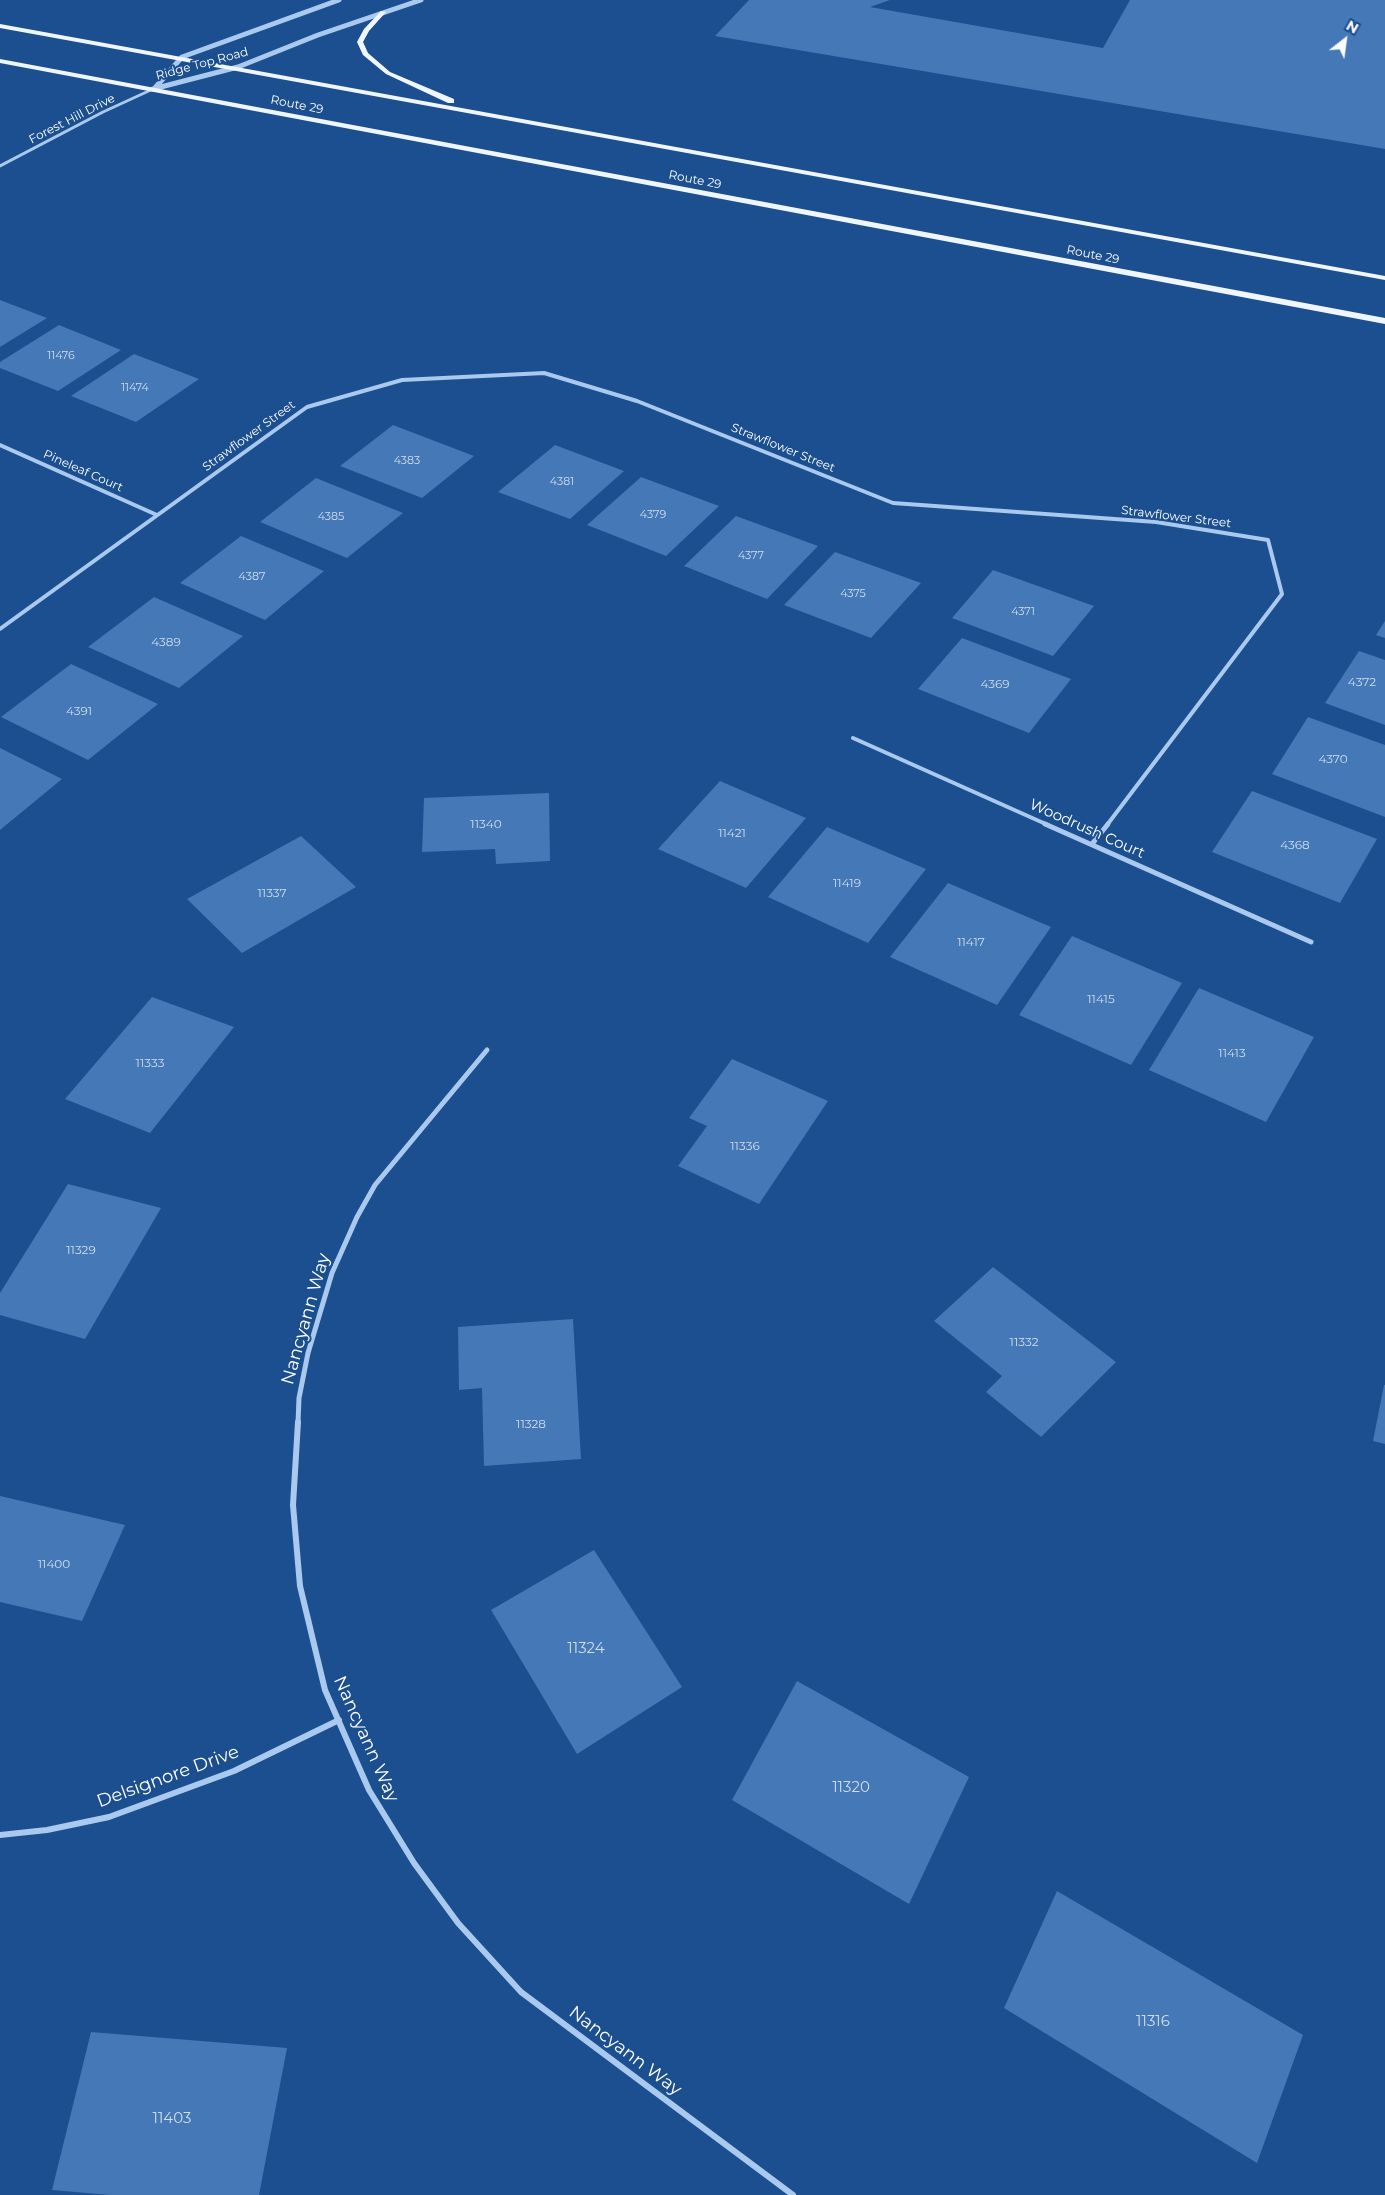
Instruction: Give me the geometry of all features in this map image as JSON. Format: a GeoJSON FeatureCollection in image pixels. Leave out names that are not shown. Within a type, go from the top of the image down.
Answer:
{"type":"FeatureCollection","features":[{"type":"Feature","properties":{"kind":"main road"},"geometry":{"type":"LineString","coordinates":[[383,12],[366,30],[360,42],[365,54],[388,73],[469,110]]}},
{"type":"Feature","properties":{"kind":"main road","name":"Route 29"},"geometry":{"type":"LineString","coordinates":[[0,26],[238,67],[1385,278]]}},
{"type":"Feature","properties":{"kind":"main road","name":"Route 29"},"geometry":{"type":"LineString","coordinates":[[0,61],[1385,321]]}},
{"type":"Feature","properties":{"kind":"street","name":"Ridge Top Road"},"geometry":{"type":"LineString","coordinates":[[154,89],[182,57],[339,0]]}},
{"type":"Feature","properties":{"kind":"street","name":"Ridge Top Road"},"geometry":{"type":"LineString","coordinates":[[154,89],[238,67],[383,12],[421,0]]}},
{"type":"Feature","properties":{"kind":"street","name":"Forest Hill Drive"},"geometry":{"type":"LineString","coordinates":[[0,166],[103,112],[154,89]]}},
{"type":"Feature","properties":{"kind":"street","name":"Strawflower Street"},"geometry":{"type":"LineString","coordinates":[[0,628],[307,407],[402,380],[544,373],[637,401],[893,504],[1156,522],[1268,540],[1282,594],[1092,844]]}},
{"type":"Feature","properties":{"kind":"street","name":"Pineleaf Court"},"geometry":{"type":"LineString","coordinates":[[0,445],[157,515]]}},
{"type":"Feature","properties":{"kind":"street","name":"Woodrush Court"},"geometry":{"type":"LineString","coordinates":[[853,738],[1311,942]]}},
{"type":"Feature","properties":{"kind":"street","name":"Nancyann Way"},"geometry":{"type":"LineString","coordinates":[[487,1050],[376,1185],[357,1217],[332,1273],[308,1353],[299,1398],[293,1505],[300,1586],[325,1690],[369,1790],[414,1863],[458,1923],[520,1992],[793,2195]]}},
{"type":"Feature","properties":{"kind":"street","name":"Delsignore Drive"},"geometry":{"type":"LineString","coordinates":[[0,1834],[48,1830],[108,1817],[234,1771],[339,1720]]}},
{"type":"Feature","properties":{"kind":"building"},"geometry":{"type":"Polygon","coordinates":[[[749,0],[890,0],[870,7],[1103,48],[1130,0],[1385,0],[1385,149],[715,36],[749,0]]]}},
{"type":"Feature","properties":{"kind":"building"},"geometry":{"type":"Polygon","coordinates":[[[0,300],[47,318],[0,347],[0,300]]]}},
{"type":"Feature","properties":{"kind":"building"},"geometry":{"type":"Polygon","coordinates":[[[59,325],[121,350],[58,391],[0,368],[0,362],[59,325]]]}},
{"type":"Feature","properties":{"kind":"building"},"geometry":{"type":"Polygon","coordinates":[[[134,354],[199,379],[136,422],[71,396],[134,354]]]}},
{"type":"Feature","properties":{"kind":"building"},"geometry":{"type":"Polygon","coordinates":[[[393,425],[474,456],[422,498],[340,466],[393,425]]]}},
{"type":"Feature","properties":{"kind":"building"},"geometry":{"type":"Polygon","coordinates":[[[555,445],[624,471],[570,519],[498,492],[555,445]]]}},
{"type":"Feature","properties":{"kind":"building"},"geometry":{"type":"Polygon","coordinates":[[[641,477],[719,506],[666,556],[587,525],[641,477]]]}},
{"type":"Feature","properties":{"kind":"building"},"geometry":{"type":"Polygon","coordinates":[[[316,478],[403,513],[347,558],[260,522],[316,478]]]}},
{"type":"Feature","properties":{"kind":"building"},"geometry":{"type":"Polygon","coordinates":[[[736,516],[818,546],[767,599],[684,566],[736,516]]]}},
{"type":"Feature","properties":{"kind":"building"},"geometry":{"type":"Polygon","coordinates":[[[241,536],[324,571],[265,620],[180,583],[241,536]]]}},
{"type":"Feature","properties":{"kind":"building"},"geometry":{"type":"Polygon","coordinates":[[[835,552],[921,583],[871,638],[784,605],[835,552]]]}},
{"type":"Feature","properties":{"kind":"building"},"geometry":{"type":"Polygon","coordinates":[[[993,570],[1094,606],[1053,656],[952,618],[993,570]]]}},
{"type":"Feature","properties":{"kind":"building"},"geometry":{"type":"Polygon","coordinates":[[[154,597],[243,636],[179,688],[88,647],[154,597]]]}},
{"type":"Feature","properties":{"kind":"building"},"geometry":{"type":"Polygon","coordinates":[[[1385,621],[1385,638],[1376,635],[1385,621]]]}},
{"type":"Feature","properties":{"kind":"building"},"geometry":{"type":"Polygon","coordinates":[[[962,638],[1071,679],[1029,733],[918,689],[962,638]]]}},
{"type":"Feature","properties":{"kind":"building"},"geometry":{"type":"Polygon","coordinates":[[[1359,651],[1385,660],[1385,725],[1325,703],[1359,651]]]}},
{"type":"Feature","properties":{"kind":"building"},"geometry":{"type":"Polygon","coordinates":[[[71,664],[158,704],[88,760],[1,717],[71,664]]]}},
{"type":"Feature","properties":{"kind":"building"},"geometry":{"type":"Polygon","coordinates":[[[1308,717],[1385,745],[1385,817],[1272,774],[1308,717]]]}},
{"type":"Feature","properties":{"kind":"building"},"geometry":{"type":"Polygon","coordinates":[[[0,748],[62,779],[0,830],[0,748]]]}},
{"type":"Feature","properties":{"kind":"building"},"geometry":{"type":"Polygon","coordinates":[[[720,781],[806,818],[746,888],[658,849],[720,781]]]}},
{"type":"Feature","properties":{"kind":"building"},"geometry":{"type":"Polygon","coordinates":[[[1252,791],[1377,839],[1340,903],[1212,852],[1252,791]]]}},
{"type":"Feature","properties":{"kind":"building"},"geometry":{"type":"Polygon","coordinates":[[[549,793],[550,861],[496,864],[495,849],[422,852],[424,798],[549,793]]]}},
{"type":"Feature","properties":{"kind":"building"},"geometry":{"type":"Polygon","coordinates":[[[827,827],[926,869],[868,943],[768,897],[827,827]]]}},
{"type":"Feature","properties":{"kind":"building"},"geometry":{"type":"Polygon","coordinates":[[[301,836],[356,887],[242,953],[187,899],[301,836]]]}},
{"type":"Feature","properties":{"kind":"building"},"geometry":{"type":"Polygon","coordinates":[[[948,883],[1051,927],[997,1005],[890,957],[948,883]]]}},
{"type":"Feature","properties":{"kind":"building"},"geometry":{"type":"Polygon","coordinates":[[[1072,936],[1182,983],[1131,1065],[1019,1015],[1072,936]]]}},
{"type":"Feature","properties":{"kind":"building"},"geometry":{"type":"Polygon","coordinates":[[[1199,988],[1314,1037],[1266,1122],[1149,1070],[1199,988]]]}},
{"type":"Feature","properties":{"kind":"building"},"geometry":{"type":"Polygon","coordinates":[[[152,997],[234,1027],[150,1133],[65,1099],[152,997]]]}},
{"type":"Feature","properties":{"kind":"building"},"geometry":{"type":"Polygon","coordinates":[[[732,1059],[828,1101],[759,1204],[678,1166],[707,1126],[689,1118],[732,1059]]]}},
{"type":"Feature","properties":{"kind":"building"},"geometry":{"type":"Polygon","coordinates":[[[68,1184],[161,1208],[85,1339],[0,1315],[0,1293],[68,1184]]]}},
{"type":"Feature","properties":{"kind":"building"},"geometry":{"type":"Polygon","coordinates":[[[993,1267],[1116,1362],[1041,1437],[986,1392],[1002,1376],[934,1321],[993,1267]]]}},
{"type":"Feature","properties":{"kind":"building"},"geometry":{"type":"Polygon","coordinates":[[[573,1319],[581,1459],[484,1466],[482,1388],[459,1390],[458,1327],[573,1319]]]}},
{"type":"Feature","properties":{"kind":"building"},"geometry":{"type":"Polygon","coordinates":[[[1385,1385],[1385,1444],[1373,1441],[1385,1385]]]}},
{"type":"Feature","properties":{"kind":"building"},"geometry":{"type":"Polygon","coordinates":[[[0,1496],[125,1525],[82,1621],[0,1602],[0,1496]]]}},
{"type":"Feature","properties":{"kind":"building"},"geometry":{"type":"Polygon","coordinates":[[[594,1550],[682,1687],[577,1754],[491,1610],[594,1550]]]}},
{"type":"Feature","properties":{"kind":"building"},"geometry":{"type":"Polygon","coordinates":[[[797,1681],[969,1777],[909,1904],[732,1800],[797,1681]]]}},
{"type":"Feature","properties":{"kind":"building"},"geometry":{"type":"Polygon","coordinates":[[[1057,1891],[1303,2035],[1257,2163],[1004,2008],[1057,1891]]]}},
{"type":"Feature","properties":{"kind":"building"},"geometry":{"type":"Polygon","coordinates":[[[91,2032],[287,2048],[259,2195],[110,2195],[52,2190],[91,2032]]]}}]}
